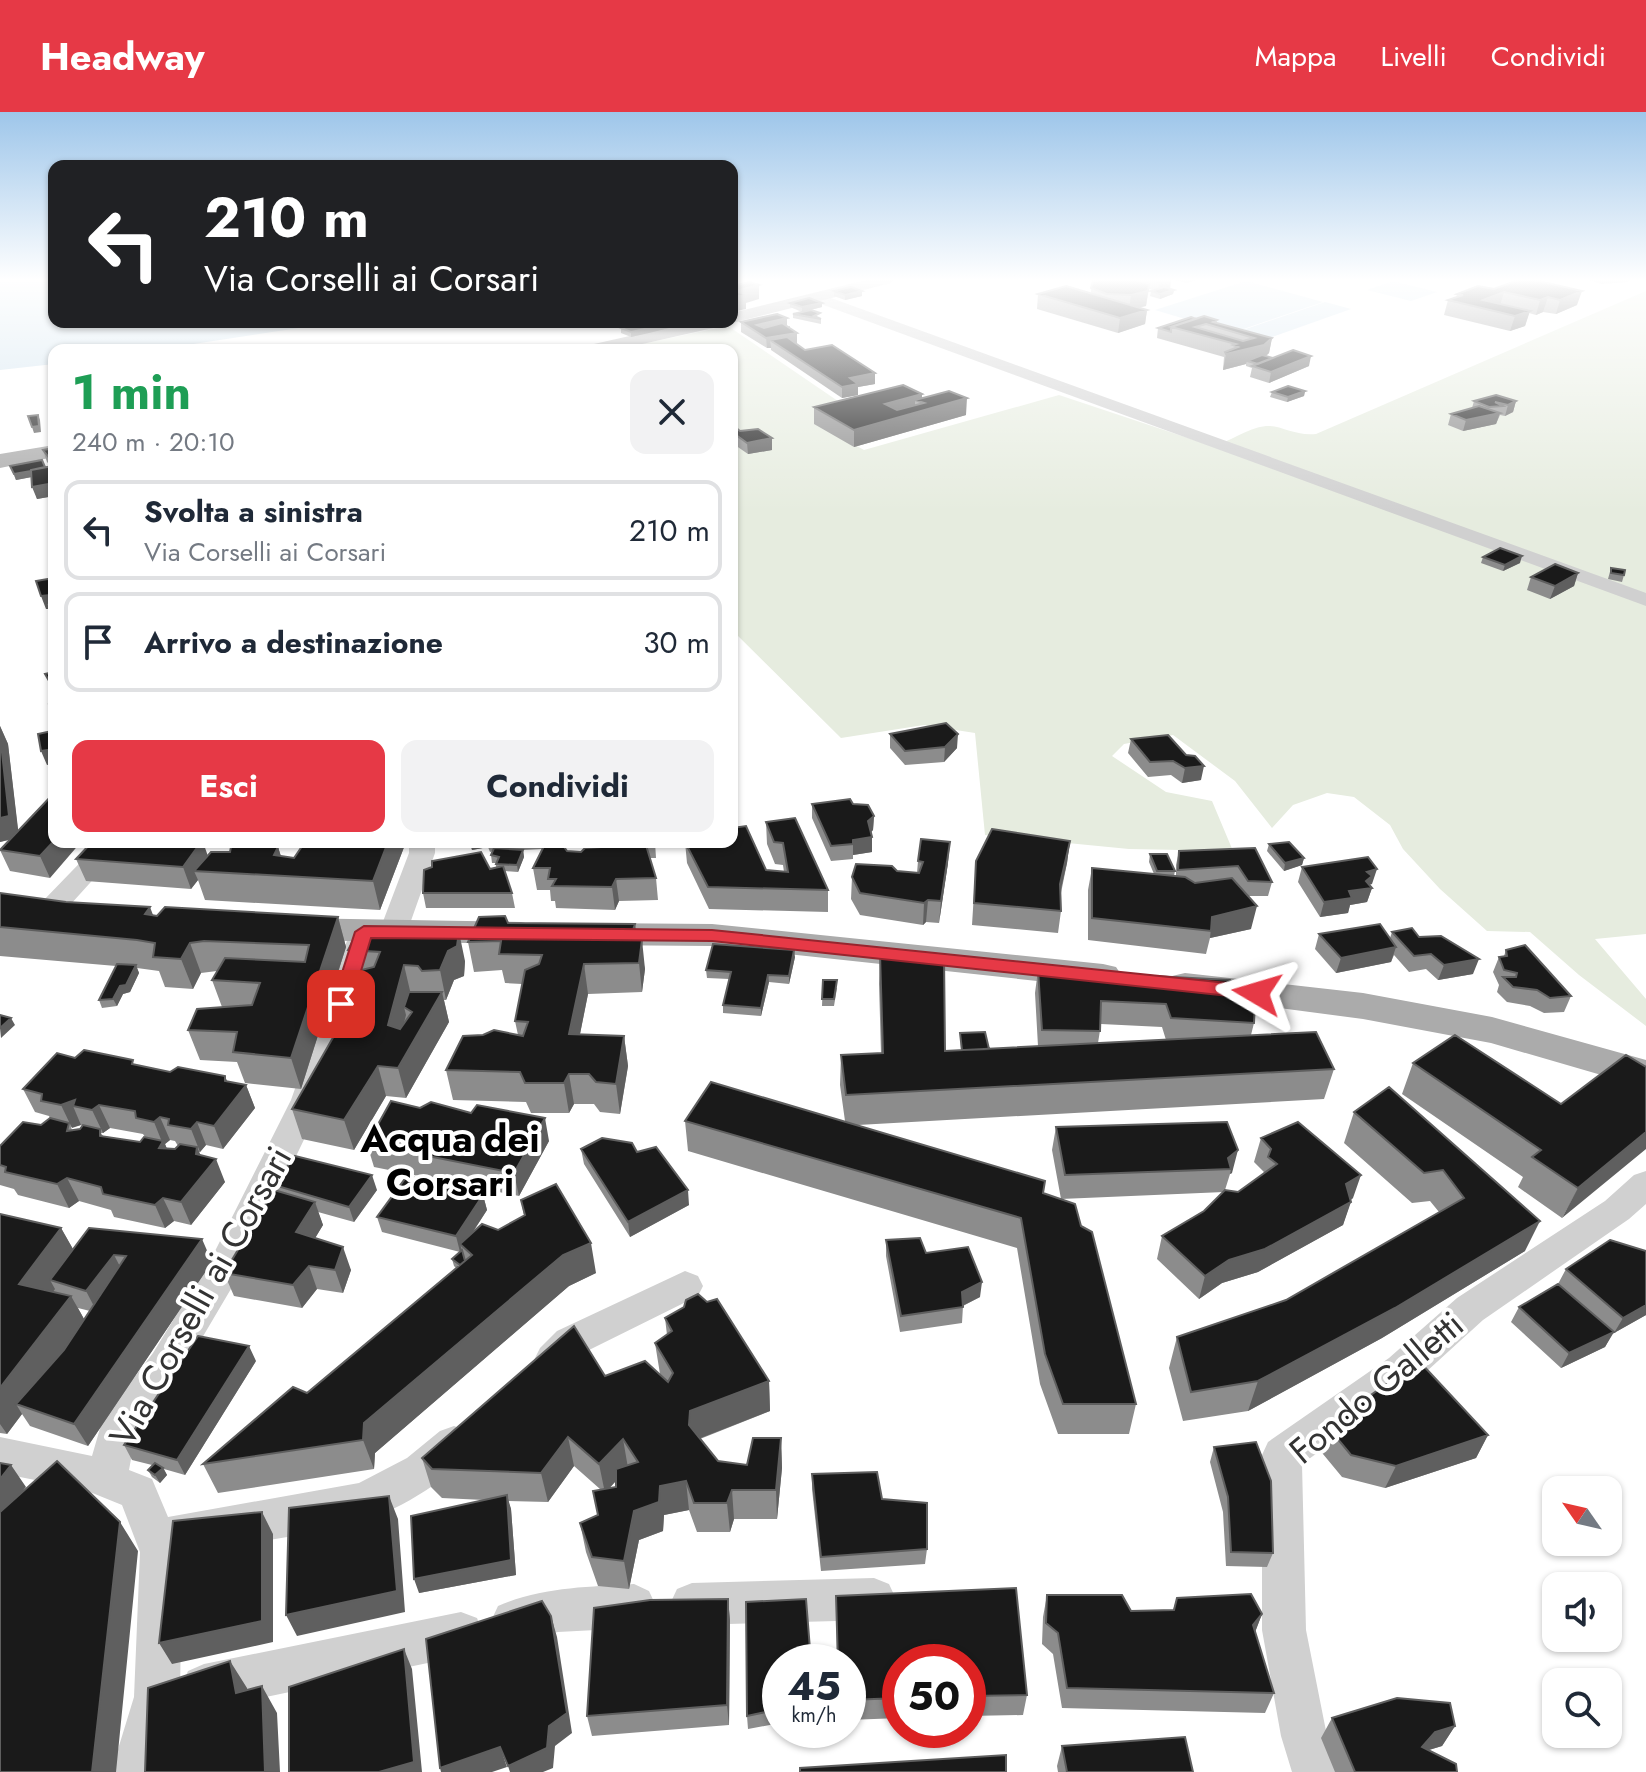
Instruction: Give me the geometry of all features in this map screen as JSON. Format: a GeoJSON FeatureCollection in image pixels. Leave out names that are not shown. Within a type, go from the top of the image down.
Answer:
{"type":"FeatureCollection","features":[{"type":"Feature","properties":{"kind":"main road"},"geometry":{"type":"LineString","coordinates":[[0,461],[48,452]]}},
{"type":"Feature","properties":{"kind":"main road"},"geometry":{"type":"LineString","coordinates":[[13,903],[95,913]]}},
{"type":"Feature","properties":{"kind":"main road"},"geometry":{"type":"LineString","coordinates":[[258,927],[378,932],[712,935],[1145,980],[1363,1006],[1492,1030],[1646,1074]]}},
{"type":"Feature","properties":{"kind":"street"},"geometry":{"type":"LineString","coordinates":[[981,357],[1646,600]]}},
{"type":"Feature","properties":{"kind":"street"},"geometry":{"type":"LineString","coordinates":[[51,909],[108,848]]}},
{"type":"Feature","properties":{"kind":"street","name":"Via Corselli ai Corsari"},"geometry":{"type":"LineString","coordinates":[[107,1480],[117,1431],[166,1365],[225,1267],[307,1100],[378,932],[422,848]]}},
{"type":"Feature","properties":{"kind":"street","name":"Fondo Galletti"},"geometry":{"type":"LineString","coordinates":[[1316,1772],[1304,1736],[1284,1630],[1282,1455],[1402,1370],[1470,1309],[1617,1210],[1646,1184]]}},
{"type":"Feature","properties":{"kind":"street"},"geometry":{"type":"LineString","coordinates":[[530,1381],[570,1342],[685,1286]]}},
{"type":"Feature","properties":{"kind":"street"},"geometry":{"type":"LineString","coordinates":[[156,1539],[365,1501],[421,1471],[482,1421]]}},
{"type":"Feature","properties":{"kind":"street"},"geometry":{"type":"LineString","coordinates":[[0,1455],[86,1472],[138,1492],[161,1552],[157,1697],[135,1772]]}},
{"type":"Feature","properties":{"kind":"street"},"geometry":{"type":"LineString","coordinates":[[157,1697],[474,1631],[558,1610],[912,1598]]}},
{"type":"Feature","properties":{"kind":"shaded area"},"geometry":{"type":"Polygon","coordinates":[[[738,357],[774,357],[854,412],[828,430],[864,450],[1059,395],[1212,446],[1266,426],[1316,434],[1493,357],[1646,357],[1646,934],[1595,939],[1646,999],[1646,1026],[1579,975],[1530,932],[1487,931],[1440,889],[1403,849],[1390,825],[1354,797],[1327,793],[1293,805],[1272,828],[1235,781],[1173,735],[1124,744],[1112,756],[1166,792],[1212,801],[1233,851],[1129,849],[985,835],[975,733],[924,725],[841,738],[738,636],[738,357]]]}},
{"type":"Feature","properties":{"kind":"water"},"geometry":{"type":"Polygon","coordinates":[[[0,357],[48,357],[48,365],[0,370],[0,357]]]}},
{"type":"Feature","properties":{"kind":"building"},"geometry":{"type":"Polygon","coordinates":[[[797,357],[851,357],[875,373],[850,378],[858,384],[842,387],[797,357]]]}},
{"type":"Feature","properties":{"kind":"building"},"geometry":{"type":"Polygon","coordinates":[[[1256,357],[1273,358],[1258,364],[1247,361],[1256,357]]]}},
{"type":"Feature","properties":{"kind":"building"},"geometry":{"type":"Polygon","coordinates":[[[1274,357],[1307,357],[1271,372],[1252,366],[1274,357]]]}},
{"type":"Feature","properties":{"kind":"building"},"geometry":{"type":"Polygon","coordinates":[[[903,385],[922,394],[885,404],[897,410],[924,403],[915,400],[949,391],[967,398],[854,430],[814,407],[903,385]]]}},
{"type":"Feature","properties":{"kind":"building"},"geometry":{"type":"Polygon","coordinates":[[[1288,386],[1305,391],[1288,397],[1272,392],[1288,386]]]}},
{"type":"Feature","properties":{"kind":"building"},"geometry":{"type":"Polygon","coordinates":[[[1496,395],[1516,401],[1508,405],[1495,402],[1503,406],[1489,407],[1474,401],[1496,395]]]}},
{"type":"Feature","properties":{"kind":"building"},"geometry":{"type":"Polygon","coordinates":[[[1479,406],[1500,413],[1466,420],[1451,414],[1479,406]]]}},
{"type":"Feature","properties":{"kind":"building"},"geometry":{"type":"Polygon","coordinates":[[[38,415],[39,426],[32,427],[28,416],[38,415]]]}},
{"type":"Feature","properties":{"kind":"building"},"geometry":{"type":"Polygon","coordinates":[[[738,429],[758,429],[772,438],[747,443],[738,436],[738,429]]]}},
{"type":"Feature","properties":{"kind":"building"},"geometry":{"type":"Polygon","coordinates":[[[42,460],[45,467],[31,471],[14,474],[10,466],[42,460]]]}},
{"type":"Feature","properties":{"kind":"building"},"geometry":{"type":"Polygon","coordinates":[[[48,467],[48,484],[32,487],[31,470],[48,467]]]}},
{"type":"Feature","properties":{"kind":"building"},"geometry":{"type":"Polygon","coordinates":[[[1500,548],[1522,556],[1505,565],[1483,557],[1500,548]]]}},
{"type":"Feature","properties":{"kind":"building"},"geometry":{"type":"Polygon","coordinates":[[[1555,564],[1578,573],[1555,586],[1531,577],[1555,564]]]}},
{"type":"Feature","properties":{"kind":"building"},"geometry":{"type":"Polygon","coordinates":[[[1611,568],[1625,570],[1624,575],[1611,573],[1611,568]]]}},
{"type":"Feature","properties":{"kind":"building"},"geometry":{"type":"Polygon","coordinates":[[[48,579],[48,595],[41,596],[36,581],[48,579]]]}},
{"type":"Feature","properties":{"kind":"building"},"geometry":{"type":"Polygon","coordinates":[[[946,723],[958,734],[945,747],[905,751],[890,734],[946,723]]]}},
{"type":"Feature","properties":{"kind":"building"},"geometry":{"type":"Polygon","coordinates":[[[48,732],[48,750],[41,751],[38,734],[48,732]]]}},
{"type":"Feature","properties":{"kind":"building"},"geometry":{"type":"Polygon","coordinates":[[[0,734],[9,816],[0,818],[0,734]]]}},
{"type":"Feature","properties":{"kind":"building"},"geometry":{"type":"Polygon","coordinates":[[[1168,735],[1186,755],[1195,756],[1204,766],[1185,768],[1173,761],[1150,762],[1131,739],[1168,735]]]}},
{"type":"Feature","properties":{"kind":"building"},"geometry":{"type":"Polygon","coordinates":[[[48,799],[48,847],[40,856],[0,850],[48,799]]]}},
{"type":"Feature","properties":{"kind":"building"},"geometry":{"type":"Polygon","coordinates":[[[850,799],[853,804],[868,805],[874,816],[868,821],[872,837],[853,840],[853,844],[831,846],[812,804],[850,799]]]}},
{"type":"Feature","properties":{"kind":"building"},"geometry":{"type":"Polygon","coordinates":[[[795,818],[828,890],[708,887],[688,848],[738,848],[738,827],[746,826],[766,870],[788,872],[783,843],[774,842],[766,822],[795,818]]]}},
{"type":"Feature","properties":{"kind":"building"},"geometry":{"type":"Polygon","coordinates":[[[992,829],[1070,841],[1060,884],[1061,911],[974,903],[976,861],[992,829]]]}},
{"type":"Feature","properties":{"kind":"building"},"geometry":{"type":"Polygon","coordinates":[[[921,839],[950,842],[941,901],[928,900],[924,903],[860,893],[852,877],[856,864],[892,866],[897,871],[919,873],[923,862],[918,861],[921,839]]]}},
{"type":"Feature","properties":{"kind":"building"},"geometry":{"type":"Polygon","coordinates":[[[1289,842],[1304,858],[1285,863],[1269,844],[1289,842]]]}},
{"type":"Feature","properties":{"kind":"building"},"geometry":{"type":"Polygon","coordinates":[[[86,848],[197,848],[183,867],[76,859],[86,848]]]}},
{"type":"Feature","properties":{"kind":"building"},"geometry":{"type":"Polygon","coordinates":[[[231,848],[278,848],[274,855],[294,858],[301,848],[386,848],[373,881],[194,871],[211,852],[230,852],[231,848]]]}},
{"type":"Feature","properties":{"kind":"building"},"geometry":{"type":"Polygon","coordinates":[[[494,848],[523,850],[517,865],[496,864],[499,857],[491,855],[494,848]]]}},
{"type":"Feature","properties":{"kind":"building"},"geometry":{"type":"Polygon","coordinates":[[[543,848],[581,852],[585,848],[647,848],[656,878],[616,879],[612,887],[552,886],[556,879],[548,879],[550,868],[533,868],[543,848]]]}},
{"type":"Feature","properties":{"kind":"building"},"geometry":{"type":"Polygon","coordinates":[[[1255,848],[1272,882],[1248,881],[1238,866],[1178,870],[1179,851],[1255,848]]]}},
{"type":"Feature","properties":{"kind":"building"},"geometry":{"type":"Polygon","coordinates":[[[481,852],[490,869],[503,866],[512,893],[423,893],[424,870],[432,867],[432,861],[481,852]]]}},
{"type":"Feature","properties":{"kind":"building"},"geometry":{"type":"Polygon","coordinates":[[[1150,854],[1167,854],[1175,871],[1157,871],[1150,854]]]}},
{"type":"Feature","properties":{"kind":"building"},"geometry":{"type":"Polygon","coordinates":[[[1368,857],[1377,869],[1367,872],[1372,876],[1366,881],[1372,888],[1349,891],[1352,898],[1324,902],[1302,867],[1368,857]]]}},
{"type":"Feature","properties":{"kind":"building"},"geometry":{"type":"Polygon","coordinates":[[[1092,868],[1185,877],[1195,883],[1232,878],[1257,906],[1212,917],[1211,931],[1092,918],[1092,868]]]}},
{"type":"Feature","properties":{"kind":"building"},"geometry":{"type":"Polygon","coordinates":[[[0,893],[66,902],[150,907],[145,914],[157,916],[165,907],[338,917],[291,1058],[233,1052],[237,1032],[188,1030],[197,1009],[252,1005],[260,983],[212,980],[225,958],[305,962],[309,945],[204,941],[190,943],[181,959],[153,957],[155,943],[0,927],[0,893]]]}},
{"type":"Feature","properties":{"kind":"building"},"geometry":{"type":"Polygon","coordinates":[[[505,916],[508,923],[635,924],[631,936],[642,940],[639,963],[584,964],[569,1034],[624,1036],[616,1084],[596,1082],[589,1074],[569,1074],[564,1083],[525,1083],[520,1072],[446,1070],[463,1036],[483,1035],[494,1030],[523,1036],[528,1022],[515,1021],[525,970],[539,964],[542,955],[499,954],[501,941],[468,942],[479,917],[505,916]]]}},
{"type":"Feature","properties":{"kind":"building"},"geometry":{"type":"Polygon","coordinates":[[[1380,924],[1396,947],[1341,958],[1319,934],[1380,924]]]}},
{"type":"Feature","properties":{"kind":"building"},"geometry":{"type":"Polygon","coordinates":[[[1412,928],[1419,937],[1441,936],[1479,959],[1444,965],[1431,954],[1414,956],[1392,932],[1412,928]]]}},
{"type":"Feature","properties":{"kind":"building"},"geometry":{"type":"Polygon","coordinates":[[[358,931],[459,932],[457,946],[448,951],[440,970],[422,971],[418,966],[404,965],[388,1025],[400,1029],[412,1012],[404,1007],[409,992],[442,992],[398,1068],[378,1066],[344,1120],[292,1109],[350,1008],[338,1004],[349,973],[374,967],[380,952],[348,950],[358,931]]]}},
{"type":"Feature","properties":{"kind":"building"},"geometry":{"type":"Polygon","coordinates":[[[713,944],[794,950],[789,976],[768,975],[761,1008],[723,1005],[731,972],[706,970],[713,944]]]}},
{"type":"Feature","properties":{"kind":"building"},"geometry":{"type":"Polygon","coordinates":[[[1525,945],[1571,996],[1550,998],[1537,990],[1513,987],[1503,977],[1516,977],[1517,973],[1504,970],[1499,957],[1507,956],[1506,950],[1525,945]]]}},
{"type":"Feature","properties":{"kind":"building"},"geometry":{"type":"Polygon","coordinates":[[[880,954],[944,956],[945,1051],[1316,1032],[1334,1069],[846,1095],[841,1055],[883,1053],[880,954]]]}},
{"type":"Feature","properties":{"kind":"building"},"geometry":{"type":"Polygon","coordinates":[[[117,964],[136,965],[126,985],[120,986],[113,999],[99,1000],[117,964]]]}},
{"type":"Feature","properties":{"kind":"building"},"geometry":{"type":"Polygon","coordinates":[[[1038,970],[1230,980],[1241,999],[1255,1002],[1254,1023],[1171,1018],[1166,1004],[1101,1001],[1100,1031],[1042,1030],[1038,970]]]}},
{"type":"Feature","properties":{"kind":"building"},"geometry":{"type":"Polygon","coordinates":[[[823,980],[837,980],[834,999],[822,999],[823,980]]]}},
{"type":"Feature","properties":{"kind":"building"},"geometry":{"type":"Polygon","coordinates":[[[0,1015],[11,1018],[0,1028],[0,1015]]]}},
{"type":"Feature","properties":{"kind":"building"},"geometry":{"type":"Polygon","coordinates":[[[985,1032],[989,1049],[962,1050],[960,1033],[985,1032]]]}},
{"type":"Feature","properties":{"kind":"building"},"geometry":{"type":"Polygon","coordinates":[[[1455,1035],[1561,1104],[1626,1055],[1646,1067],[1646,1132],[1578,1188],[1532,1157],[1541,1150],[1413,1063],[1455,1035]]]}},
{"type":"Feature","properties":{"kind":"building"},"geometry":{"type":"Polygon","coordinates":[[[84,1050],[133,1060],[132,1064],[170,1072],[178,1067],[225,1076],[225,1081],[246,1085],[214,1126],[197,1122],[191,1129],[168,1125],[169,1119],[160,1117],[154,1122],[136,1118],[135,1111],[99,1105],[92,1110],[73,1106],[75,1100],[61,1105],[41,1101],[42,1094],[23,1089],[57,1053],[75,1058],[84,1050]]]}},
{"type":"Feature","properties":{"kind":"building"},"geometry":{"type":"Polygon","coordinates":[[[711,1082],[1045,1181],[1043,1193],[1075,1204],[1081,1226],[1092,1232],[1136,1404],[1063,1404],[1045,1354],[1021,1218],[685,1121],[711,1082]]]}},
{"type":"Feature","properties":{"kind":"building"},"geometry":{"type":"Polygon","coordinates":[[[1389,1087],[1540,1221],[1395,1308],[1258,1381],[1191,1392],[1177,1337],[1286,1300],[1464,1198],[1443,1170],[1424,1173],[1354,1112],[1389,1087]]]}},
{"type":"Feature","properties":{"kind":"building"},"geometry":{"type":"Polygon","coordinates":[[[391,1101],[420,1108],[431,1102],[471,1113],[477,1105],[545,1118],[514,1173],[367,1144],[391,1101]]]}},
{"type":"Feature","properties":{"kind":"building"},"geometry":{"type":"Polygon","coordinates":[[[50,1118],[69,1123],[67,1131],[80,1129],[83,1125],[100,1129],[100,1136],[140,1142],[144,1137],[163,1141],[159,1148],[175,1149],[180,1144],[197,1147],[196,1154],[216,1159],[181,1202],[163,1198],[155,1205],[103,1194],[101,1187],[67,1178],[57,1184],[5,1172],[6,1167],[0,1165],[0,1146],[23,1122],[41,1125],[50,1118]]]}},
{"type":"Feature","properties":{"kind":"building"},"geometry":{"type":"Polygon","coordinates":[[[1227,1122],[1238,1150],[1228,1158],[1231,1169],[1065,1175],[1056,1127],[1227,1122]]]}},
{"type":"Feature","properties":{"kind":"building"},"geometry":{"type":"Polygon","coordinates":[[[1298,1122],[1361,1175],[1346,1184],[1351,1202],[1265,1249],[1229,1260],[1205,1276],[1162,1236],[1204,1211],[1225,1190],[1238,1192],[1277,1164],[1268,1157],[1271,1149],[1261,1138],[1298,1122]]]}},
{"type":"Feature","properties":{"kind":"building"},"geometry":{"type":"Polygon","coordinates":[[[602,1138],[632,1143],[637,1152],[656,1147],[688,1190],[628,1222],[581,1149],[602,1138]]]}},
{"type":"Feature","properties":{"kind":"building"},"geometry":{"type":"Polygon","coordinates":[[[295,1156],[372,1175],[349,1207],[274,1185],[295,1156]]]}},
{"type":"Feature","properties":{"kind":"building"},"geometry":{"type":"Polygon","coordinates":[[[407,1176],[483,1195],[456,1236],[377,1217],[407,1176]]]}},
{"type":"Feature","properties":{"kind":"building"},"geometry":{"type":"Polygon","coordinates":[[[556,1184],[591,1243],[563,1255],[364,1423],[363,1440],[203,1464],[293,1387],[307,1393],[472,1255],[460,1244],[482,1224],[498,1230],[525,1215],[521,1200],[556,1184]]]}},
{"type":"Feature","properties":{"kind":"building"},"geometry":{"type":"Polygon","coordinates":[[[274,1190],[315,1202],[296,1232],[343,1247],[335,1270],[309,1266],[293,1285],[224,1273],[274,1190]]]}},
{"type":"Feature","properties":{"kind":"building"},"geometry":{"type":"Polygon","coordinates":[[[0,1214],[61,1228],[19,1284],[71,1296],[0,1388],[0,1214]]]}},
{"type":"Feature","properties":{"kind":"building"},"geometry":{"type":"Polygon","coordinates":[[[89,1228],[202,1239],[74,1424],[16,1404],[64,1350],[126,1256],[114,1255],[86,1291],[50,1280],[89,1228]]]}},
{"type":"Feature","properties":{"kind":"building"},"geometry":{"type":"Polygon","coordinates":[[[920,1238],[926,1253],[968,1247],[982,1282],[962,1292],[963,1307],[901,1316],[886,1240],[920,1238]]]}},
{"type":"Feature","properties":{"kind":"building"},"geometry":{"type":"Polygon","coordinates":[[[1610,1240],[1646,1251],[1646,1305],[1623,1318],[1566,1269],[1610,1240]]]}},
{"type":"Feature","properties":{"kind":"building"},"geometry":{"type":"Polygon","coordinates":[[[462,1250],[465,1261],[460,1265],[452,1259],[462,1250]]]}},
{"type":"Feature","properties":{"kind":"building"},"geometry":{"type":"Polygon","coordinates":[[[1558,1284],[1614,1332],[1569,1353],[1519,1307],[1558,1284]]]}},
{"type":"Feature","properties":{"kind":"building"},"geometry":{"type":"Polygon","coordinates":[[[698,1294],[707,1302],[717,1299],[769,1381],[690,1411],[689,1425],[718,1461],[747,1465],[753,1438],[781,1438],[776,1490],[732,1490],[727,1503],[694,1503],[686,1481],[660,1486],[659,1502],[634,1511],[624,1561],[592,1557],[580,1523],[598,1515],[593,1491],[616,1487],[616,1469],[638,1462],[623,1439],[599,1464],[568,1437],[541,1473],[432,1469],[422,1458],[574,1326],[605,1376],[645,1361],[668,1382],[673,1373],[655,1343],[672,1331],[665,1318],[698,1294]]]}},
{"type":"Feature","properties":{"kind":"building"},"geometry":{"type":"Polygon","coordinates":[[[198,1336],[249,1346],[177,1460],[124,1445],[198,1336]]]}},
{"type":"Feature","properties":{"kind":"building"},"geometry":{"type":"Polygon","coordinates":[[[1419,1361],[1488,1435],[1396,1466],[1351,1455],[1327,1426],[1419,1361]]]}},
{"type":"Feature","properties":{"kind":"building"},"geometry":{"type":"Polygon","coordinates":[[[1256,1442],[1271,1481],[1273,1553],[1231,1552],[1228,1497],[1214,1447],[1256,1442]]]}},
{"type":"Feature","properties":{"kind":"building"},"geometry":{"type":"Polygon","coordinates":[[[57,1461],[120,1522],[92,1772],[0,1772],[0,1512],[57,1461]]]}},
{"type":"Feature","properties":{"kind":"building"},"geometry":{"type":"Polygon","coordinates":[[[0,1463],[11,1465],[0,1479],[0,1463]]]}},
{"type":"Feature","properties":{"kind":"building"},"geometry":{"type":"Polygon","coordinates":[[[155,1463],[163,1468],[155,1475],[148,1470],[155,1463]]]}},
{"type":"Feature","properties":{"kind":"building"},"geometry":{"type":"Polygon","coordinates":[[[877,1472],[882,1499],[927,1503],[927,1549],[821,1557],[812,1474],[877,1472]]]}},
{"type":"Feature","properties":{"kind":"building"},"geometry":{"type":"Polygon","coordinates":[[[507,1495],[511,1560],[414,1579],[411,1516],[507,1495]]]}},
{"type":"Feature","properties":{"kind":"building"},"geometry":{"type":"Polygon","coordinates":[[[389,1496],[397,1591],[286,1615],[289,1508],[389,1496]]]}},
{"type":"Feature","properties":{"kind":"building"},"geometry":{"type":"Polygon","coordinates":[[[262,1512],[262,1621],[159,1643],[173,1521],[262,1512]]]}},
{"type":"Feature","properties":{"kind":"building"},"geometry":{"type":"Polygon","coordinates":[[[1016,1588],[1027,1695],[986,1696],[986,1644],[882,1644],[882,1699],[866,1699],[866,1644],[837,1644],[836,1596],[1016,1588]]]}},
{"type":"Feature","properties":{"kind":"building"},"geometry":{"type":"Polygon","coordinates":[[[1251,1594],[1262,1614],[1253,1625],[1274,1693],[1067,1688],[1058,1633],[1046,1623],[1047,1595],[1122,1595],[1131,1611],[1174,1610],[1177,1598],[1251,1594]]]}},
{"type":"Feature","properties":{"kind":"building"},"geometry":{"type":"Polygon","coordinates":[[[728,1599],[727,1705],[587,1716],[594,1608],[650,1600],[728,1599]]]}},
{"type":"Feature","properties":{"kind":"building"},"geometry":{"type":"Polygon","coordinates":[[[806,1599],[810,1644],[762,1644],[762,1713],[747,1716],[746,1602],[806,1599]]]}},
{"type":"Feature","properties":{"kind":"building"},"geometry":{"type":"Polygon","coordinates":[[[542,1601],[551,1616],[567,1713],[549,1726],[547,1748],[508,1766],[500,1747],[440,1768],[426,1639],[542,1601]]]}},
{"type":"Feature","properties":{"kind":"building"},"geometry":{"type":"Polygon","coordinates":[[[404,1649],[414,1762],[379,1772],[289,1772],[289,1687],[404,1649]]]}},
{"type":"Feature","properties":{"kind":"building"},"geometry":{"type":"Polygon","coordinates":[[[230,1661],[236,1693],[262,1686],[265,1772],[145,1772],[148,1688],[230,1661]]]}},
{"type":"Feature","properties":{"kind":"building"},"geometry":{"type":"Polygon","coordinates":[[[1397,1698],[1450,1703],[1455,1726],[1435,1732],[1422,1747],[1456,1764],[1457,1772],[1355,1772],[1332,1718],[1397,1698]]]}},
{"type":"Feature","properties":{"kind":"building"},"geometry":{"type":"Polygon","coordinates":[[[1185,1737],[1193,1772],[1067,1772],[1062,1746],[1185,1737]]]}},
{"type":"Feature","properties":{"kind":"building"},"geometry":{"type":"Polygon","coordinates":[[[1006,1755],[1006,1772],[800,1772],[800,1768],[1006,1755]]]}},
{"type":"Feature","properties":{"kind":"district","name":"Acqua dei Corsari"},"geometry":{"type":"Point","coordinates":[450,1161]}},
{"type":"Feature","properties":{"kind":"route"},"geometry":{"type":"LineString","coordinates":[[341,1004],[364,932],[712,935],[1257,993]]}}]}
